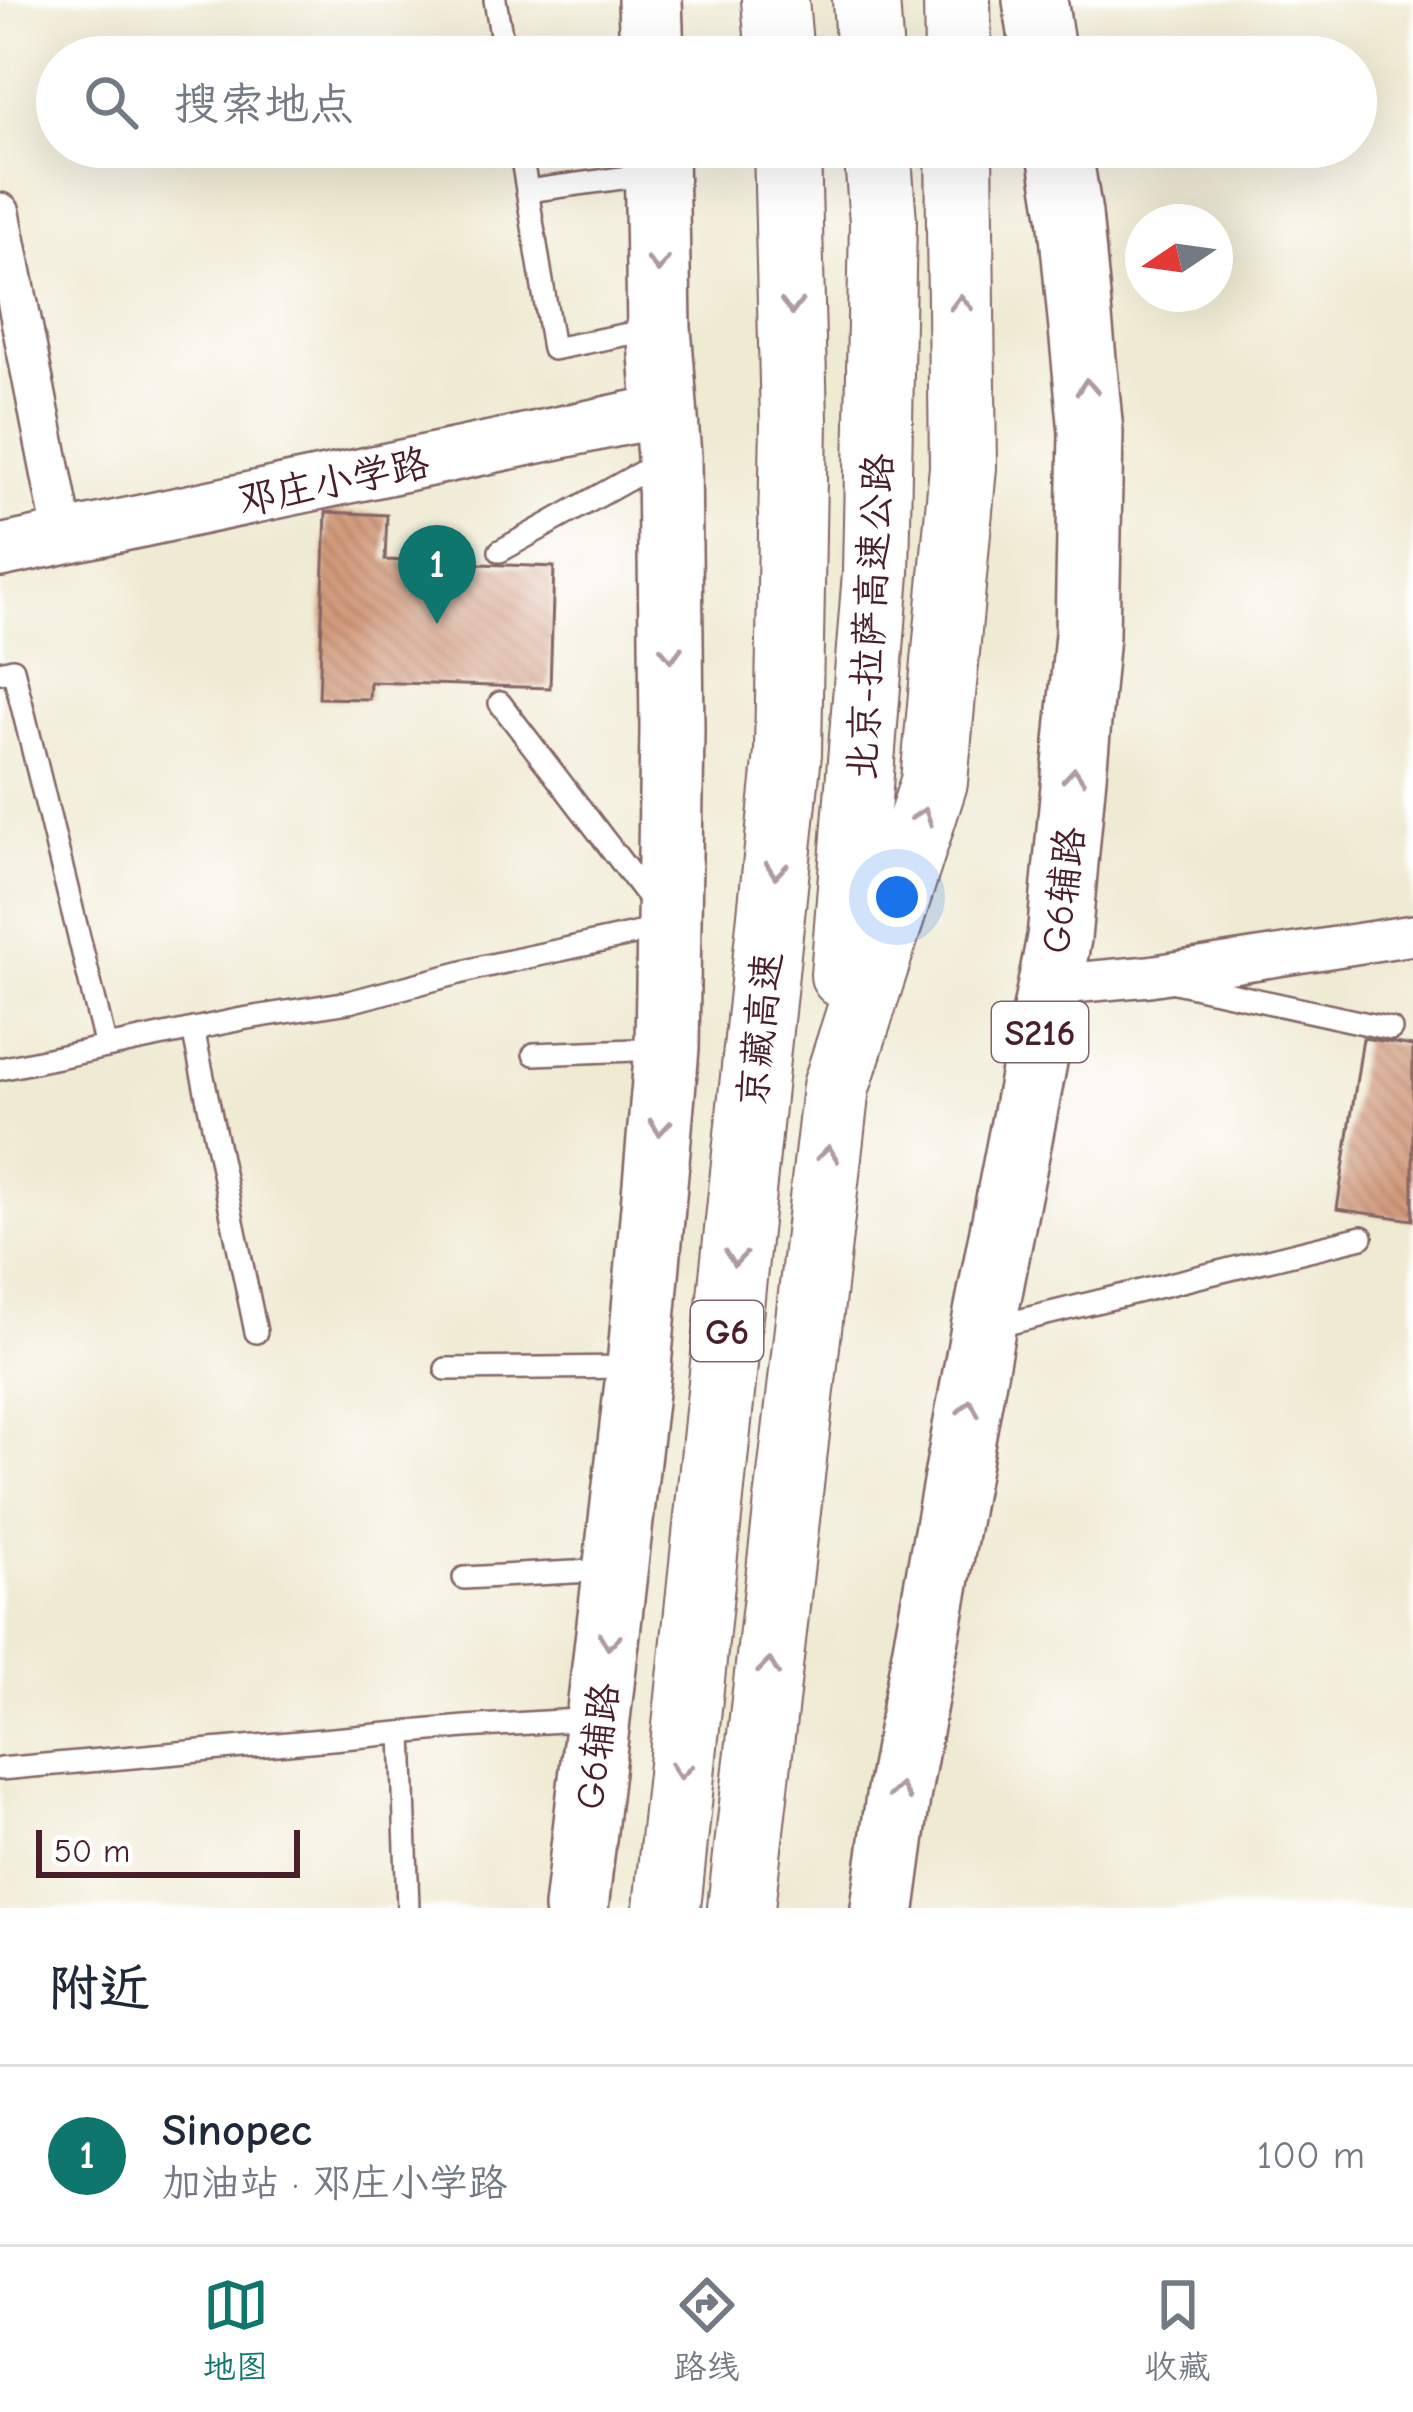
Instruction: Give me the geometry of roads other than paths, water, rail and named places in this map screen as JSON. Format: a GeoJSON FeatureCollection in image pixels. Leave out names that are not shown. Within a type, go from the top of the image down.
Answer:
{"type":"FeatureCollection","features":[{"type":"Feature","properties":{"kind":"highway"},"geometry":{"type":"LineString","coordinates":[[775,0],[778,36]]}},
{"type":"Feature","properties":{"kind":"highway"},"geometry":{"type":"LineString","coordinates":[[866,0],[869,36]]}},
{"type":"Feature","properties":{"kind":"highway"},"geometry":{"type":"LineString","coordinates":[[957,0],[958,36]]}},
{"type":"Feature","properties":{"kind":"highway","name":"京藏高速"},"geometry":{"type":"LineString","coordinates":[[667,1908],[788,754],[794,421],[788,168]]}},
{"type":"Feature","properties":{"kind":"highway","name":"北京-拉萨高速公路"},"geometry":{"type":"LineString","coordinates":[[836,1087],[876,573],[883,221],[879,168]]}},
{"type":"Feature","properties":{"kind":"highway"},"geometry":{"type":"LineString","coordinates":[[741,1908],[836,1087],[934,782],[964,467],[959,168]]}},
{"type":"Feature","properties":{"kind":"main road"},"geometry":{"type":"LineString","coordinates":[[650,0],[651,36]]}},
{"type":"Feature","properties":{"kind":"main road"},"geometry":{"type":"LineString","coordinates":[[1034,0],[1040,36]]}},
{"type":"Feature","properties":{"kind":"main road","name":"G6辅路"},"geometry":{"type":"LineString","coordinates":[[576,1908],[639,1366],[667,1048],[668,434],[659,328],[656,168]]}},
{"type":"Feature","properties":{"kind":"main road","name":"G6辅路"},"geometry":{"type":"LineString","coordinates":[[884,1908],[898,1797],[1059,938],[1087,635],[1091,431],[1062,168]]}},
{"type":"Feature","properties":{"kind":"street"},"geometry":{"type":"LineString","coordinates":[[0,213],[64,538]]}},
{"type":"Feature","properties":{"kind":"street","name":"邓庄小学路"},"geometry":{"type":"LineString","coordinates":[[0,551],[668,434]]}},
{"type":"Feature","properties":{"kind":"street"},"geometry":{"type":"LineString","coordinates":[[1050,985],[1149,976],[1413,935]]}},
{"type":"Feature","properties":{"kind":"lane"},"geometry":{"type":"LineString","coordinates":[[495,0],[501,36]]}},
{"type":"Feature","properties":{"kind":"lane"},"geometry":{"type":"LineString","coordinates":[[523,168],[553,349],[659,328]]}},
{"type":"Feature","properties":{"kind":"lane"},"geometry":{"type":"LineString","coordinates":[[527,191],[623,168]]}},
{"type":"Feature","properties":{"kind":"lane"},"geometry":{"type":"LineString","coordinates":[[500,551],[668,434]]}},
{"type":"Feature","properties":{"kind":"lane"},"geometry":{"type":"LineString","coordinates":[[0,672],[13,669],[106,1047]]}},
{"type":"Feature","properties":{"kind":"lane"},"geometry":{"type":"LineString","coordinates":[[0,1069],[349,1002],[670,925],[500,703]]}},
{"type":"Feature","properties":{"kind":"lane"},"geometry":{"type":"LineString","coordinates":[[1149,976],[1391,1029]]}},
{"type":"Feature","properties":{"kind":"lane"},"geometry":{"type":"LineString","coordinates":[[193,1030],[256,1332]]}},
{"type":"Feature","properties":{"kind":"lane"},"geometry":{"type":"LineString","coordinates":[[534,1054],[667,1048]]}},
{"type":"Feature","properties":{"kind":"lane"},"geometry":{"type":"LineString","coordinates":[[983,1329],[1362,1237]]}},
{"type":"Feature","properties":{"kind":"lane"},"geometry":{"type":"LineString","coordinates":[[446,1369],[639,1366]]}},
{"type":"Feature","properties":{"kind":"lane"},"geometry":{"type":"LineString","coordinates":[[464,1578],[617,1570]]}},
{"type":"Feature","properties":{"kind":"lane"},"geometry":{"type":"LineString","coordinates":[[0,1769],[600,1718]]}},
{"type":"Feature","properties":{"kind":"lane"},"geometry":{"type":"LineString","coordinates":[[402,1733],[408,1908]]}},
{"type":"Feature","properties":{"kind":"place","name":"Sinopec"},"geometry":{"type":"Point","coordinates":[437,624]}}]}
